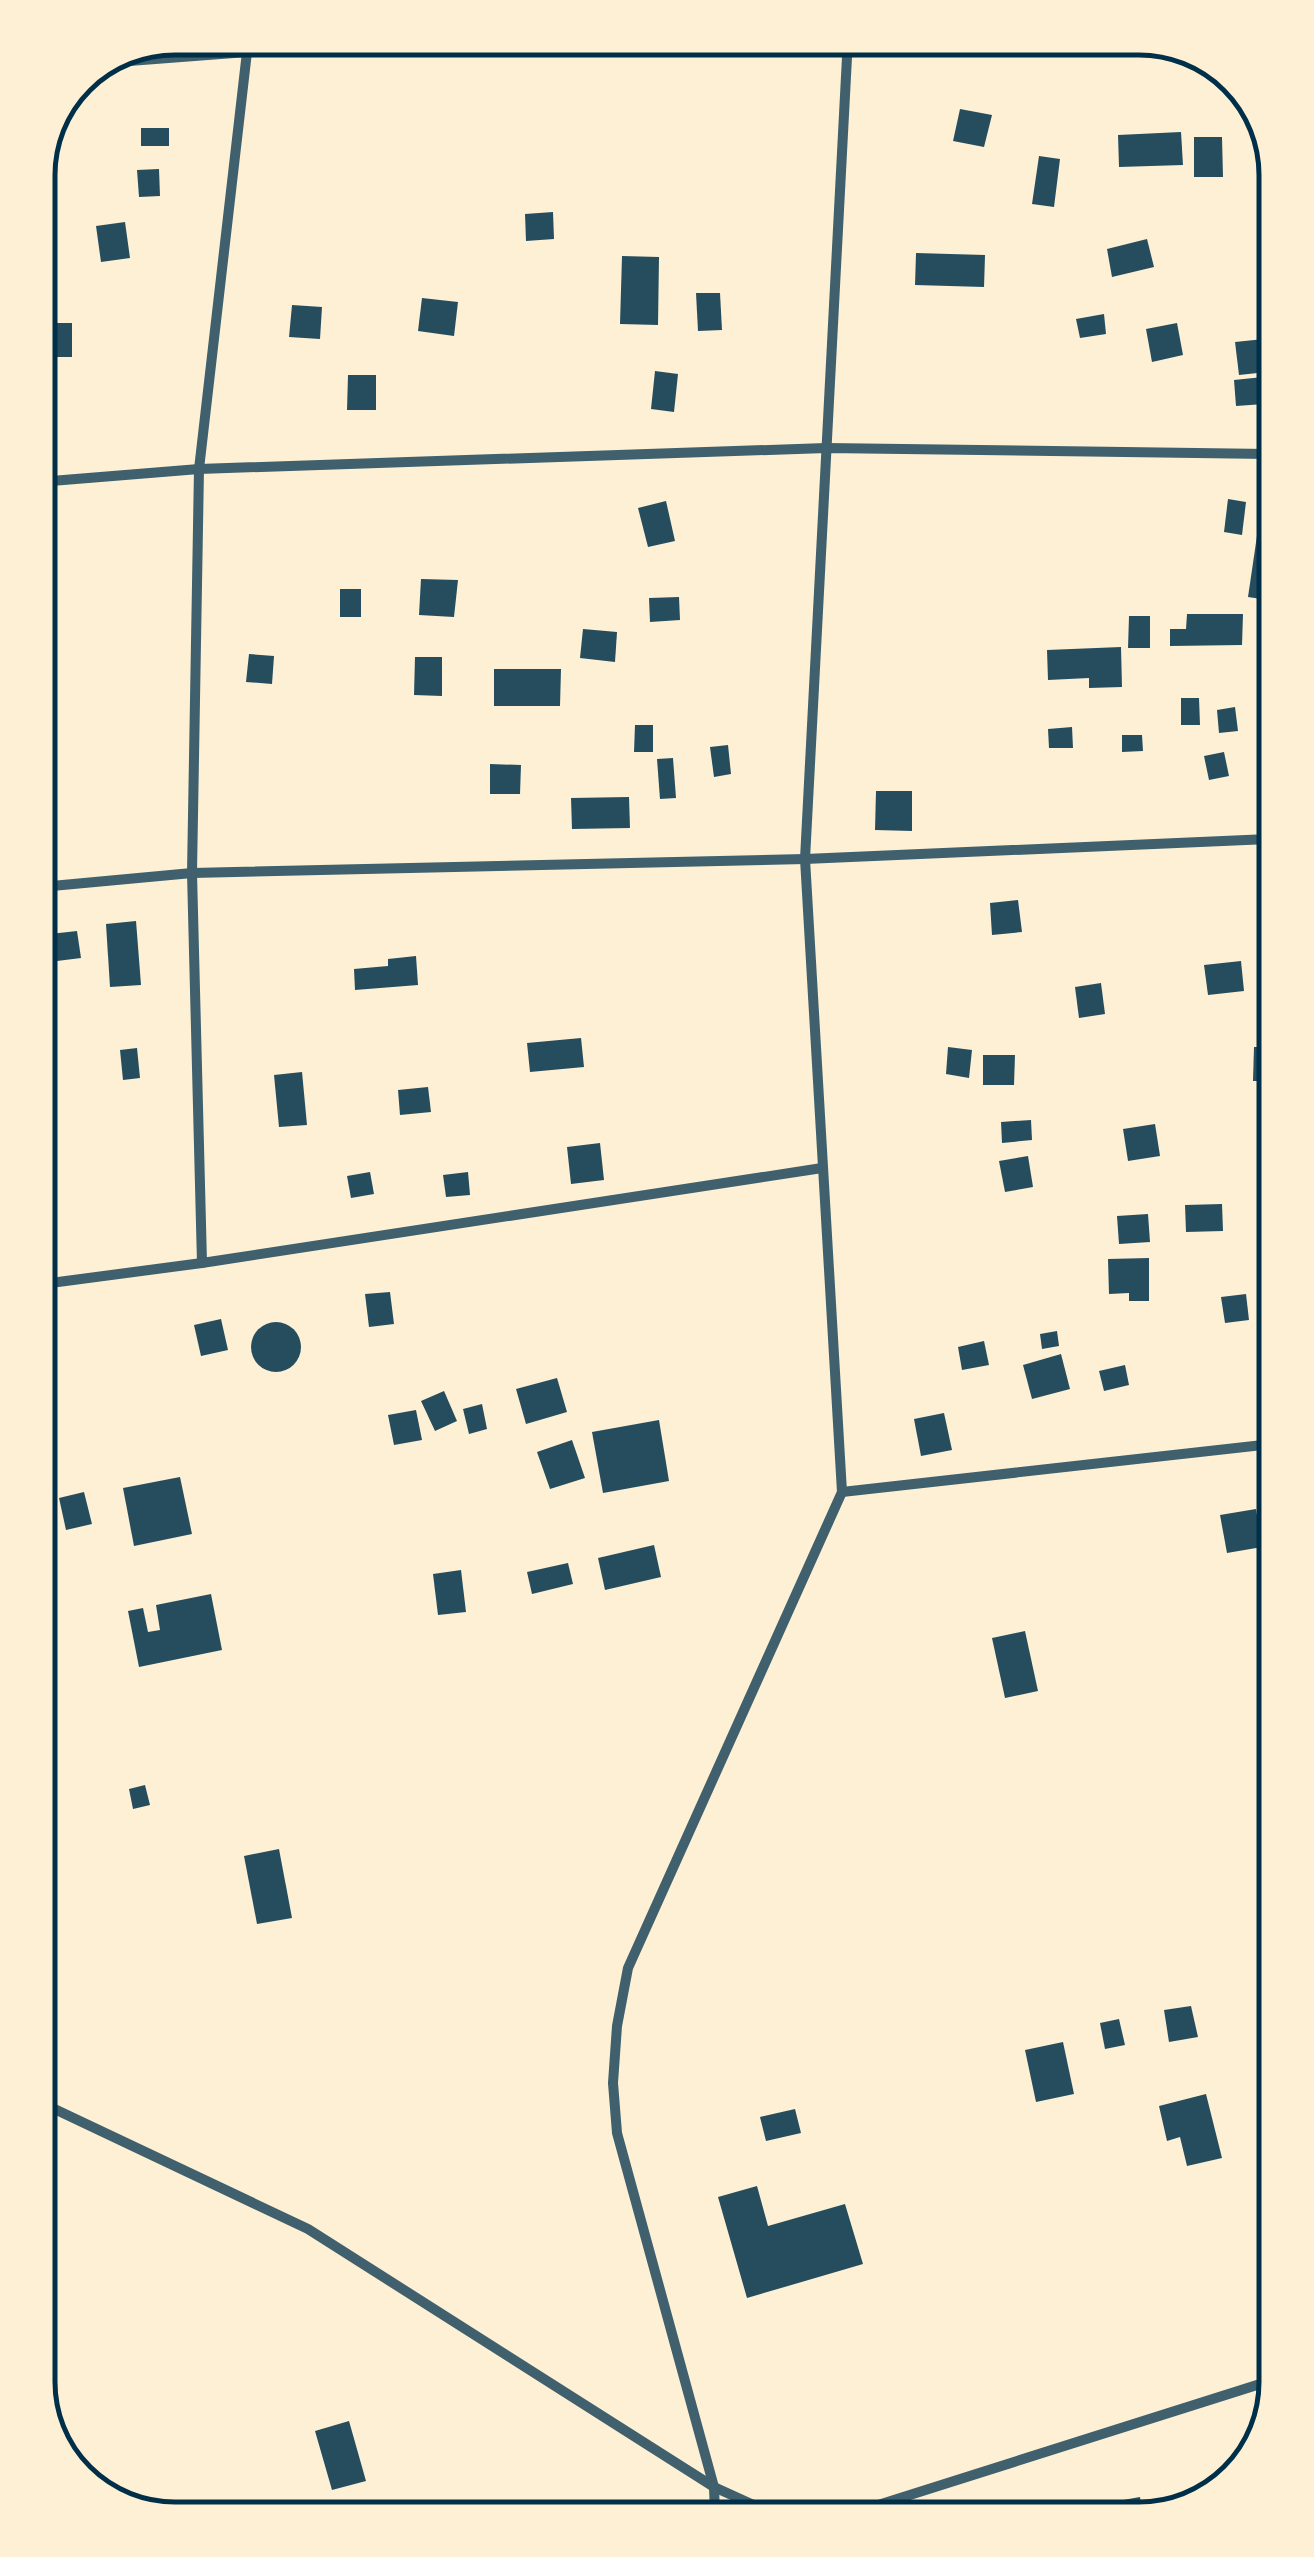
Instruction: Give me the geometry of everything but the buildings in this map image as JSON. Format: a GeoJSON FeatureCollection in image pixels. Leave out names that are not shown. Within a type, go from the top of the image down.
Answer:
{"type":"FeatureCollection","features":[{"type":"Feature","properties":{"kind":"street"},"geometry":{"type":"LineString","coordinates":[[142,60],[208,55]]}},
{"type":"Feature","properties":{"kind":"street"},"geometry":{"type":"LineString","coordinates":[[202,1263],[192,873],[199,469],[247,55]]}},
{"type":"Feature","properties":{"kind":"street"},"geometry":{"type":"LineString","coordinates":[[715,2502],[714,2487],[617,2133],[613,2083],[617,2026],[628,1968],[842,1492],[806,859],[847,55]]}},
{"type":"Feature","properties":{"kind":"street"},"geometry":{"type":"LineString","coordinates":[[55,481],[199,469],[826,448],[1259,454]]}},
{"type":"Feature","properties":{"kind":"street"},"geometry":{"type":"LineString","coordinates":[[55,886],[192,873],[806,859],[1259,839]]}},
{"type":"Feature","properties":{"kind":"street"},"geometry":{"type":"LineString","coordinates":[[55,1282],[822,1168]]}},
{"type":"Feature","properties":{"kind":"street"},"geometry":{"type":"LineString","coordinates":[[842,1492],[1259,1445]]}},
{"type":"Feature","properties":{"kind":"street"},"geometry":{"type":"LineString","coordinates":[[55,2109],[308,2229],[714,2487],[749,2502]]}},
{"type":"Feature","properties":{"kind":"street"},"geometry":{"type":"LineString","coordinates":[[888,2502],[1259,2384]]}}]}
